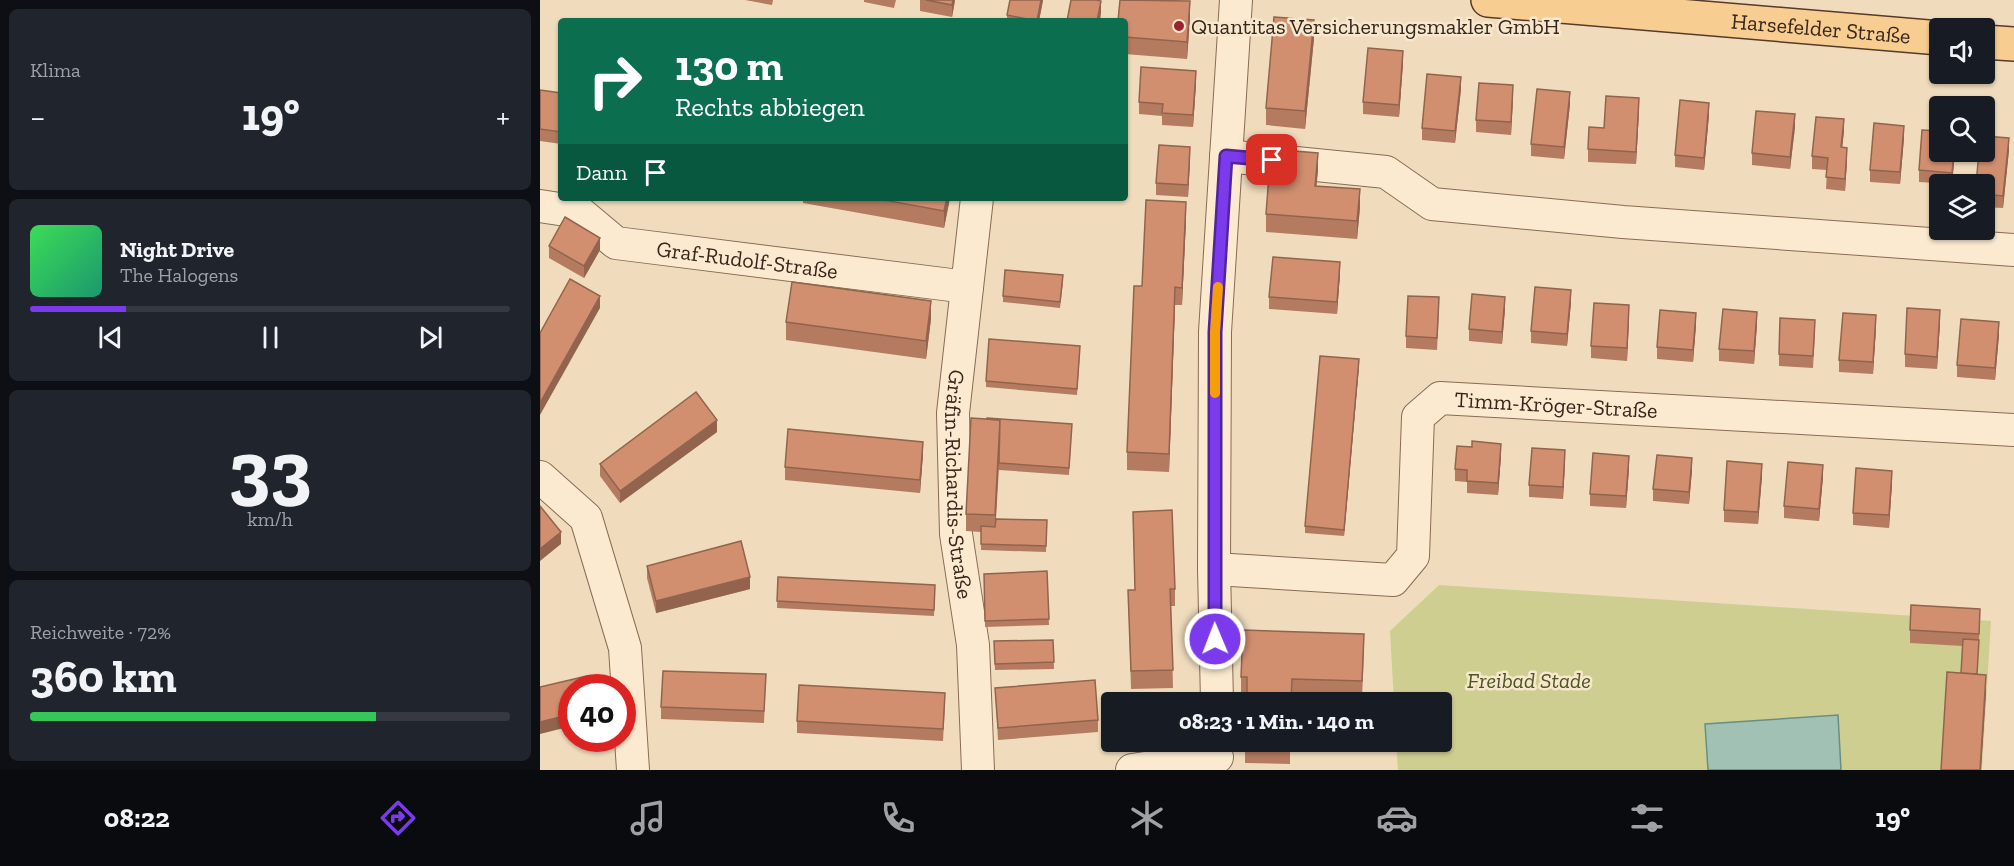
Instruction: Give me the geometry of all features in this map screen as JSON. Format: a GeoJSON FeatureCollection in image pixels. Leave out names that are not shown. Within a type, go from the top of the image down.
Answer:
{"type":"FeatureCollection","features":[{"type":"Feature","properties":{"kind":"main road","name":"Harsefelder Straße"},"geometry":{"type":"LineString","coordinates":[[1488,0],[1678,8],[1929,37]]}},
{"type":"Feature","properties":{"kind":"main road"},"geometry":{"type":"LineString","coordinates":[[1995,43],[2014,44]]}},
{"type":"Feature","properties":{"kind":"street"},"geometry":{"type":"LineString","coordinates":[[1216,692],[1215,332],[1236,0]]}},
{"type":"Feature","properties":{"kind":"street"},"geometry":{"type":"LineString","coordinates":[[1226,156],[1386,172],[1432,204],[1623,222],[2014,250]]}},
{"type":"Feature","properties":{"kind":"street","name":"Gräfin-Richardis-Straße"},"geometry":{"type":"LineString","coordinates":[[976,201],[953,413],[956,534],[973,645],[978,770]]}},
{"type":"Feature","properties":{"kind":"street","name":"Graf-Rudolf-Straße"},"geometry":{"type":"LineString","coordinates":[[540,206],[579,212],[616,243],[968,287]]}},
{"type":"Feature","properties":{"kind":"street","name":"Timm-Kröger-Straße"},"geometry":{"type":"LineString","coordinates":[[1214,569],[1393,580],[1413,556],[1418,417],[1440,398],[2014,430]]}},
{"type":"Feature","properties":{"kind":"street"},"geometry":{"type":"LineString","coordinates":[[540,477],[586,518],[625,648],[633,770]]}},
{"type":"Feature","properties":{"kind":"street"},"geometry":{"type":"LineString","coordinates":[[1132,770],[1218,756]]}},
{"type":"Feature","properties":{"kind":"green space","name":"Freibad Stade"},"geometry":{"type":"Polygon","coordinates":[[[1439,585],[1991,621],[1982,770],[1398,770],[1397,752],[1452,752],[1452,692],[1393,692],[1390,631],[1439,585]]]}},
{"type":"Feature","properties":{"kind":"shaded area"},"geometry":{"type":"Polygon","coordinates":[[[1838,715],[1841,770],[1708,770],[1705,724],[1838,715]]]}},
{"type":"Feature","properties":{"kind":"building"},"geometry":{"type":"Polygon","coordinates":[[[926,0],[953,0],[952,5],[926,0]]]}},
{"type":"Feature","properties":{"kind":"building"},"geometry":{"type":"Polygon","coordinates":[[[1010,0],[1041,0],[1038,18],[1007,15],[1010,0]]]}},
{"type":"Feature","properties":{"kind":"building"},"geometry":{"type":"Polygon","coordinates":[[[1071,0],[1101,1],[1098,18],[1068,18],[1071,0]]]}},
{"type":"Feature","properties":{"kind":"building"},"geometry":{"type":"Polygon","coordinates":[[[1120,0],[1190,1],[1187,42],[1128,37],[1128,18],[1118,18],[1120,0]]]}},
{"type":"Feature","properties":{"kind":"building"},"geometry":{"type":"Polygon","coordinates":[[[1274,17],[1314,20],[1305,111],[1266,108],[1274,17]]]}},
{"type":"Feature","properties":{"kind":"building"},"geometry":{"type":"Polygon","coordinates":[[[1368,48],[1403,51],[1399,105],[1363,102],[1368,48]]]}},
{"type":"Feature","properties":{"kind":"building"},"geometry":{"type":"Polygon","coordinates":[[[1141,67],[1196,71],[1193,115],[1162,113],[1163,104],[1139,102],[1141,67]]]}},
{"type":"Feature","properties":{"kind":"building"},"geometry":{"type":"Polygon","coordinates":[[[1427,74],[1461,77],[1455,131],[1422,128],[1427,74]]]}},
{"type":"Feature","properties":{"kind":"building"},"geometry":{"type":"Polygon","coordinates":[[[1479,83],[1513,85],[1511,122],[1476,120],[1479,83]]]}},
{"type":"Feature","properties":{"kind":"building"},"geometry":{"type":"Polygon","coordinates":[[[1537,89],[1570,92],[1564,147],[1531,144],[1537,89]]]}},
{"type":"Feature","properties":{"kind":"building"},"geometry":{"type":"Polygon","coordinates":[[[540,90],[558,93],[558,132],[540,129],[540,90]]]}},
{"type":"Feature","properties":{"kind":"building"},"geometry":{"type":"Polygon","coordinates":[[[1606,96],[1639,98],[1636,152],[1588,149],[1589,127],[1604,128],[1606,96]]]}},
{"type":"Feature","properties":{"kind":"building"},"geometry":{"type":"Polygon","coordinates":[[[1680,100],[1709,103],[1704,158],[1675,155],[1680,100]]]}},
{"type":"Feature","properties":{"kind":"building"},"geometry":{"type":"Polygon","coordinates":[[[1756,111],[1795,114],[1790,157],[1752,153],[1756,111]]]}},
{"type":"Feature","properties":{"kind":"building"},"geometry":{"type":"Polygon","coordinates":[[[1816,117],[1844,119],[1841,147],[1847,148],[1845,179],[1826,177],[1828,158],[1812,156],[1816,117]]]}},
{"type":"Feature","properties":{"kind":"building"},"geometry":{"type":"Polygon","coordinates":[[[1874,123],[1904,126],[1900,172],[1870,170],[1874,123]]]}},
{"type":"Feature","properties":{"kind":"building"},"geometry":{"type":"Polygon","coordinates":[[[1922,130],[1929,130],[1929,162],[1953,162],[1952,173],[1919,170],[1922,130]]]}},
{"type":"Feature","properties":{"kind":"building"},"geometry":{"type":"Polygon","coordinates":[[[1995,137],[2009,138],[2003,196],[1995,195],[1995,174],[1977,174],[1978,162],[1995,162],[1995,137]]]}},
{"type":"Feature","properties":{"kind":"building"},"geometry":{"type":"Polygon","coordinates":[[[1159,145],[1190,147],[1188,185],[1156,183],[1159,145]]]}},
{"type":"Feature","properties":{"kind":"building"},"geometry":{"type":"Polygon","coordinates":[[[1271,149],[1318,153],[1315,186],[1360,189],[1357,221],[1266,214],[1271,149]]]}},
{"type":"Feature","properties":{"kind":"building"},"geometry":{"type":"Polygon","coordinates":[[[1146,200],[1186,202],[1182,288],[1175,287],[1169,454],[1127,452],[1134,286],[1142,286],[1146,200]]]}},
{"type":"Feature","properties":{"kind":"building"},"geometry":{"type":"Polygon","coordinates":[[[889,201],[946,201],[944,211],[889,201]]]}},
{"type":"Feature","properties":{"kind":"building"},"geometry":{"type":"Polygon","coordinates":[[[565,217],[600,238],[584,266],[549,246],[565,217]]]}},
{"type":"Feature","properties":{"kind":"building"},"geometry":{"type":"Polygon","coordinates":[[[1273,257],[1340,262],[1337,302],[1269,297],[1273,257]]]}},
{"type":"Feature","properties":{"kind":"building"},"geometry":{"type":"Polygon","coordinates":[[[1005,270],[1063,275],[1060,302],[1003,296],[1005,270]]]}},
{"type":"Feature","properties":{"kind":"building"},"geometry":{"type":"Polygon","coordinates":[[[570,279],[600,296],[540,403],[540,333],[570,279]]]}},
{"type":"Feature","properties":{"kind":"building"},"geometry":{"type":"Polygon","coordinates":[[[792,282],[931,301],[926,341],[786,322],[792,282]]]}},
{"type":"Feature","properties":{"kind":"building"},"geometry":{"type":"Polygon","coordinates":[[[1535,287],[1571,290],[1567,334],[1531,331],[1535,287]]]}},
{"type":"Feature","properties":{"kind":"building"},"geometry":{"type":"Polygon","coordinates":[[[1472,294],[1505,297],[1502,332],[1469,329],[1472,294]]]}},
{"type":"Feature","properties":{"kind":"building"},"geometry":{"type":"Polygon","coordinates":[[[1408,296],[1439,297],[1437,338],[1406,336],[1408,296]]]}},
{"type":"Feature","properties":{"kind":"building"},"geometry":{"type":"Polygon","coordinates":[[[1594,303],[1629,305],[1627,348],[1591,346],[1594,303]]]}},
{"type":"Feature","properties":{"kind":"building"},"geometry":{"type":"Polygon","coordinates":[[[1907,308],[1940,310],[1937,357],[1905,354],[1907,308]]]}},
{"type":"Feature","properties":{"kind":"building"},"geometry":{"type":"Polygon","coordinates":[[[1723,309],[1757,312],[1754,351],[1719,349],[1723,309]]]}},
{"type":"Feature","properties":{"kind":"building"},"geometry":{"type":"Polygon","coordinates":[[[1660,310],[1696,313],[1693,350],[1657,347],[1660,310]]]}},
{"type":"Feature","properties":{"kind":"building"},"geometry":{"type":"Polygon","coordinates":[[[1843,313],[1876,315],[1873,362],[1839,360],[1843,313]]]}},
{"type":"Feature","properties":{"kind":"building"},"geometry":{"type":"Polygon","coordinates":[[[1780,318],[1815,320],[1813,356],[1779,354],[1780,318]]]}},
{"type":"Feature","properties":{"kind":"building"},"geometry":{"type":"Polygon","coordinates":[[[1961,319],[1999,322],[1995,368],[1957,365],[1961,319]]]}},
{"type":"Feature","properties":{"kind":"building"},"geometry":{"type":"Polygon","coordinates":[[[989,339],[1080,346],[1077,389],[986,381],[989,339]]]}},
{"type":"Feature","properties":{"kind":"building"},"geometry":{"type":"Polygon","coordinates":[[[1320,356],[1359,359],[1344,530],[1305,526],[1320,356]]]}},
{"type":"Feature","properties":{"kind":"building"},"geometry":{"type":"Polygon","coordinates":[[[696,392],[717,420],[620,491],[600,464],[696,392]]]}},
{"type":"Feature","properties":{"kind":"building"},"geometry":{"type":"Polygon","coordinates":[[[971,418],[1000,420],[995,515],[966,514],[971,418]]]}},
{"type":"Feature","properties":{"kind":"building"},"geometry":{"type":"Polygon","coordinates":[[[987,418],[1072,424],[1069,468],[999,463],[1000,420],[987,418]]]}},
{"type":"Feature","properties":{"kind":"building"},"geometry":{"type":"Polygon","coordinates":[[[788,429],[923,442],[920,480],[785,467],[788,429]]]}},
{"type":"Feature","properties":{"kind":"building"},"geometry":{"type":"Polygon","coordinates":[[[1472,441],[1501,444],[1498,483],[1467,481],[1467,470],[1455,469],[1457,446],[1472,447],[1472,441]]]}},
{"type":"Feature","properties":{"kind":"building"},"geometry":{"type":"Polygon","coordinates":[[[1532,448],[1565,450],[1563,487],[1529,485],[1532,448]]]}},
{"type":"Feature","properties":{"kind":"building"},"geometry":{"type":"Polygon","coordinates":[[[1593,453],[1629,456],[1626,496],[1590,494],[1593,453]]]}},
{"type":"Feature","properties":{"kind":"building"},"geometry":{"type":"Polygon","coordinates":[[[1657,455],[1692,458],[1689,492],[1653,489],[1657,455]]]}},
{"type":"Feature","properties":{"kind":"building"},"geometry":{"type":"Polygon","coordinates":[[[1727,461],[1762,464],[1758,512],[1724,510],[1727,461]]]}},
{"type":"Feature","properties":{"kind":"building"},"geometry":{"type":"Polygon","coordinates":[[[1788,462],[1823,465],[1819,509],[1784,506],[1788,462]]]}},
{"type":"Feature","properties":{"kind":"building"},"geometry":{"type":"Polygon","coordinates":[[[1856,468],[1892,471],[1889,515],[1853,513],[1856,468]]]}},
{"type":"Feature","properties":{"kind":"building"},"geometry":{"type":"Polygon","coordinates":[[[540,506],[561,532],[540,549],[540,506]]]}},
{"type":"Feature","properties":{"kind":"building"},"geometry":{"type":"Polygon","coordinates":[[[1172,510],[1175,589],[1170,589],[1173,670],[1131,671],[1128,590],[1135,590],[1133,512],[1172,510]]]}},
{"type":"Feature","properties":{"kind":"building"},"geometry":{"type":"Polygon","coordinates":[[[996,519],[1047,520],[1046,546],[981,544],[981,526],[995,527],[996,519]]]}},
{"type":"Feature","properties":{"kind":"building"},"geometry":{"type":"Polygon","coordinates":[[[741,541],[750,577],[656,601],[647,566],[741,541]]]}},
{"type":"Feature","properties":{"kind":"building"},"geometry":{"type":"Polygon","coordinates":[[[1047,571],[1049,619],[985,621],[984,574],[1047,571]]]}},
{"type":"Feature","properties":{"kind":"building"},"geometry":{"type":"Polygon","coordinates":[[[778,577],[935,585],[934,610],[777,601],[778,577]]]}},
{"type":"Feature","properties":{"kind":"building"},"geometry":{"type":"Polygon","coordinates":[[[1911,605],[1980,609],[1979,634],[1910,630],[1911,605]]]}},
{"type":"Feature","properties":{"kind":"building"},"geometry":{"type":"Polygon","coordinates":[[[1243,630],[1364,634],[1362,681],[1292,679],[1291,692],[1247,692],[1247,677],[1241,677],[1243,630]]]}},
{"type":"Feature","properties":{"kind":"building"},"geometry":{"type":"Polygon","coordinates":[[[1963,639],[1979,640],[1977,674],[1961,673],[1963,639]]]}},
{"type":"Feature","properties":{"kind":"building"},"geometry":{"type":"Polygon","coordinates":[[[1053,640],[1054,662],[995,664],[994,641],[1053,640]]]}},
{"type":"Feature","properties":{"kind":"building"},"geometry":{"type":"Polygon","coordinates":[[[663,671],[766,674],[764,711],[661,707],[663,671]]]}},
{"type":"Feature","properties":{"kind":"building"},"geometry":{"type":"Polygon","coordinates":[[[1947,672],[1986,675],[1980,770],[1941,770],[1947,672]]]}},
{"type":"Feature","properties":{"kind":"building"},"geometry":{"type":"Polygon","coordinates":[[[1095,680],[1098,720],[998,728],[995,688],[1095,680]]]}},
{"type":"Feature","properties":{"kind":"building"},"geometry":{"type":"Polygon","coordinates":[[[558,683],[558,718],[540,722],[540,687],[558,683]]]}},
{"type":"Feature","properties":{"kind":"building"},"geometry":{"type":"Polygon","coordinates":[[[799,685],[945,693],[943,729],[797,721],[799,685]]]}},
{"type":"Feature","properties":{"kind":"slow traffic"},"geometry":{"type":"LineString","coordinates":[[1215,393],[1218,287]]}},
{"type":"Feature","properties":{"kind":"place","name":"Quantitas Versicherungsmakler GmbH"},"geometry":{"type":"Point","coordinates":[1179,26]}},
{"type":"Feature","properties":{"kind":"route"},"geometry":{"type":"LineString","coordinates":[[1215,639],[1215,332],[1226,156],[1272,160]]}}]}
